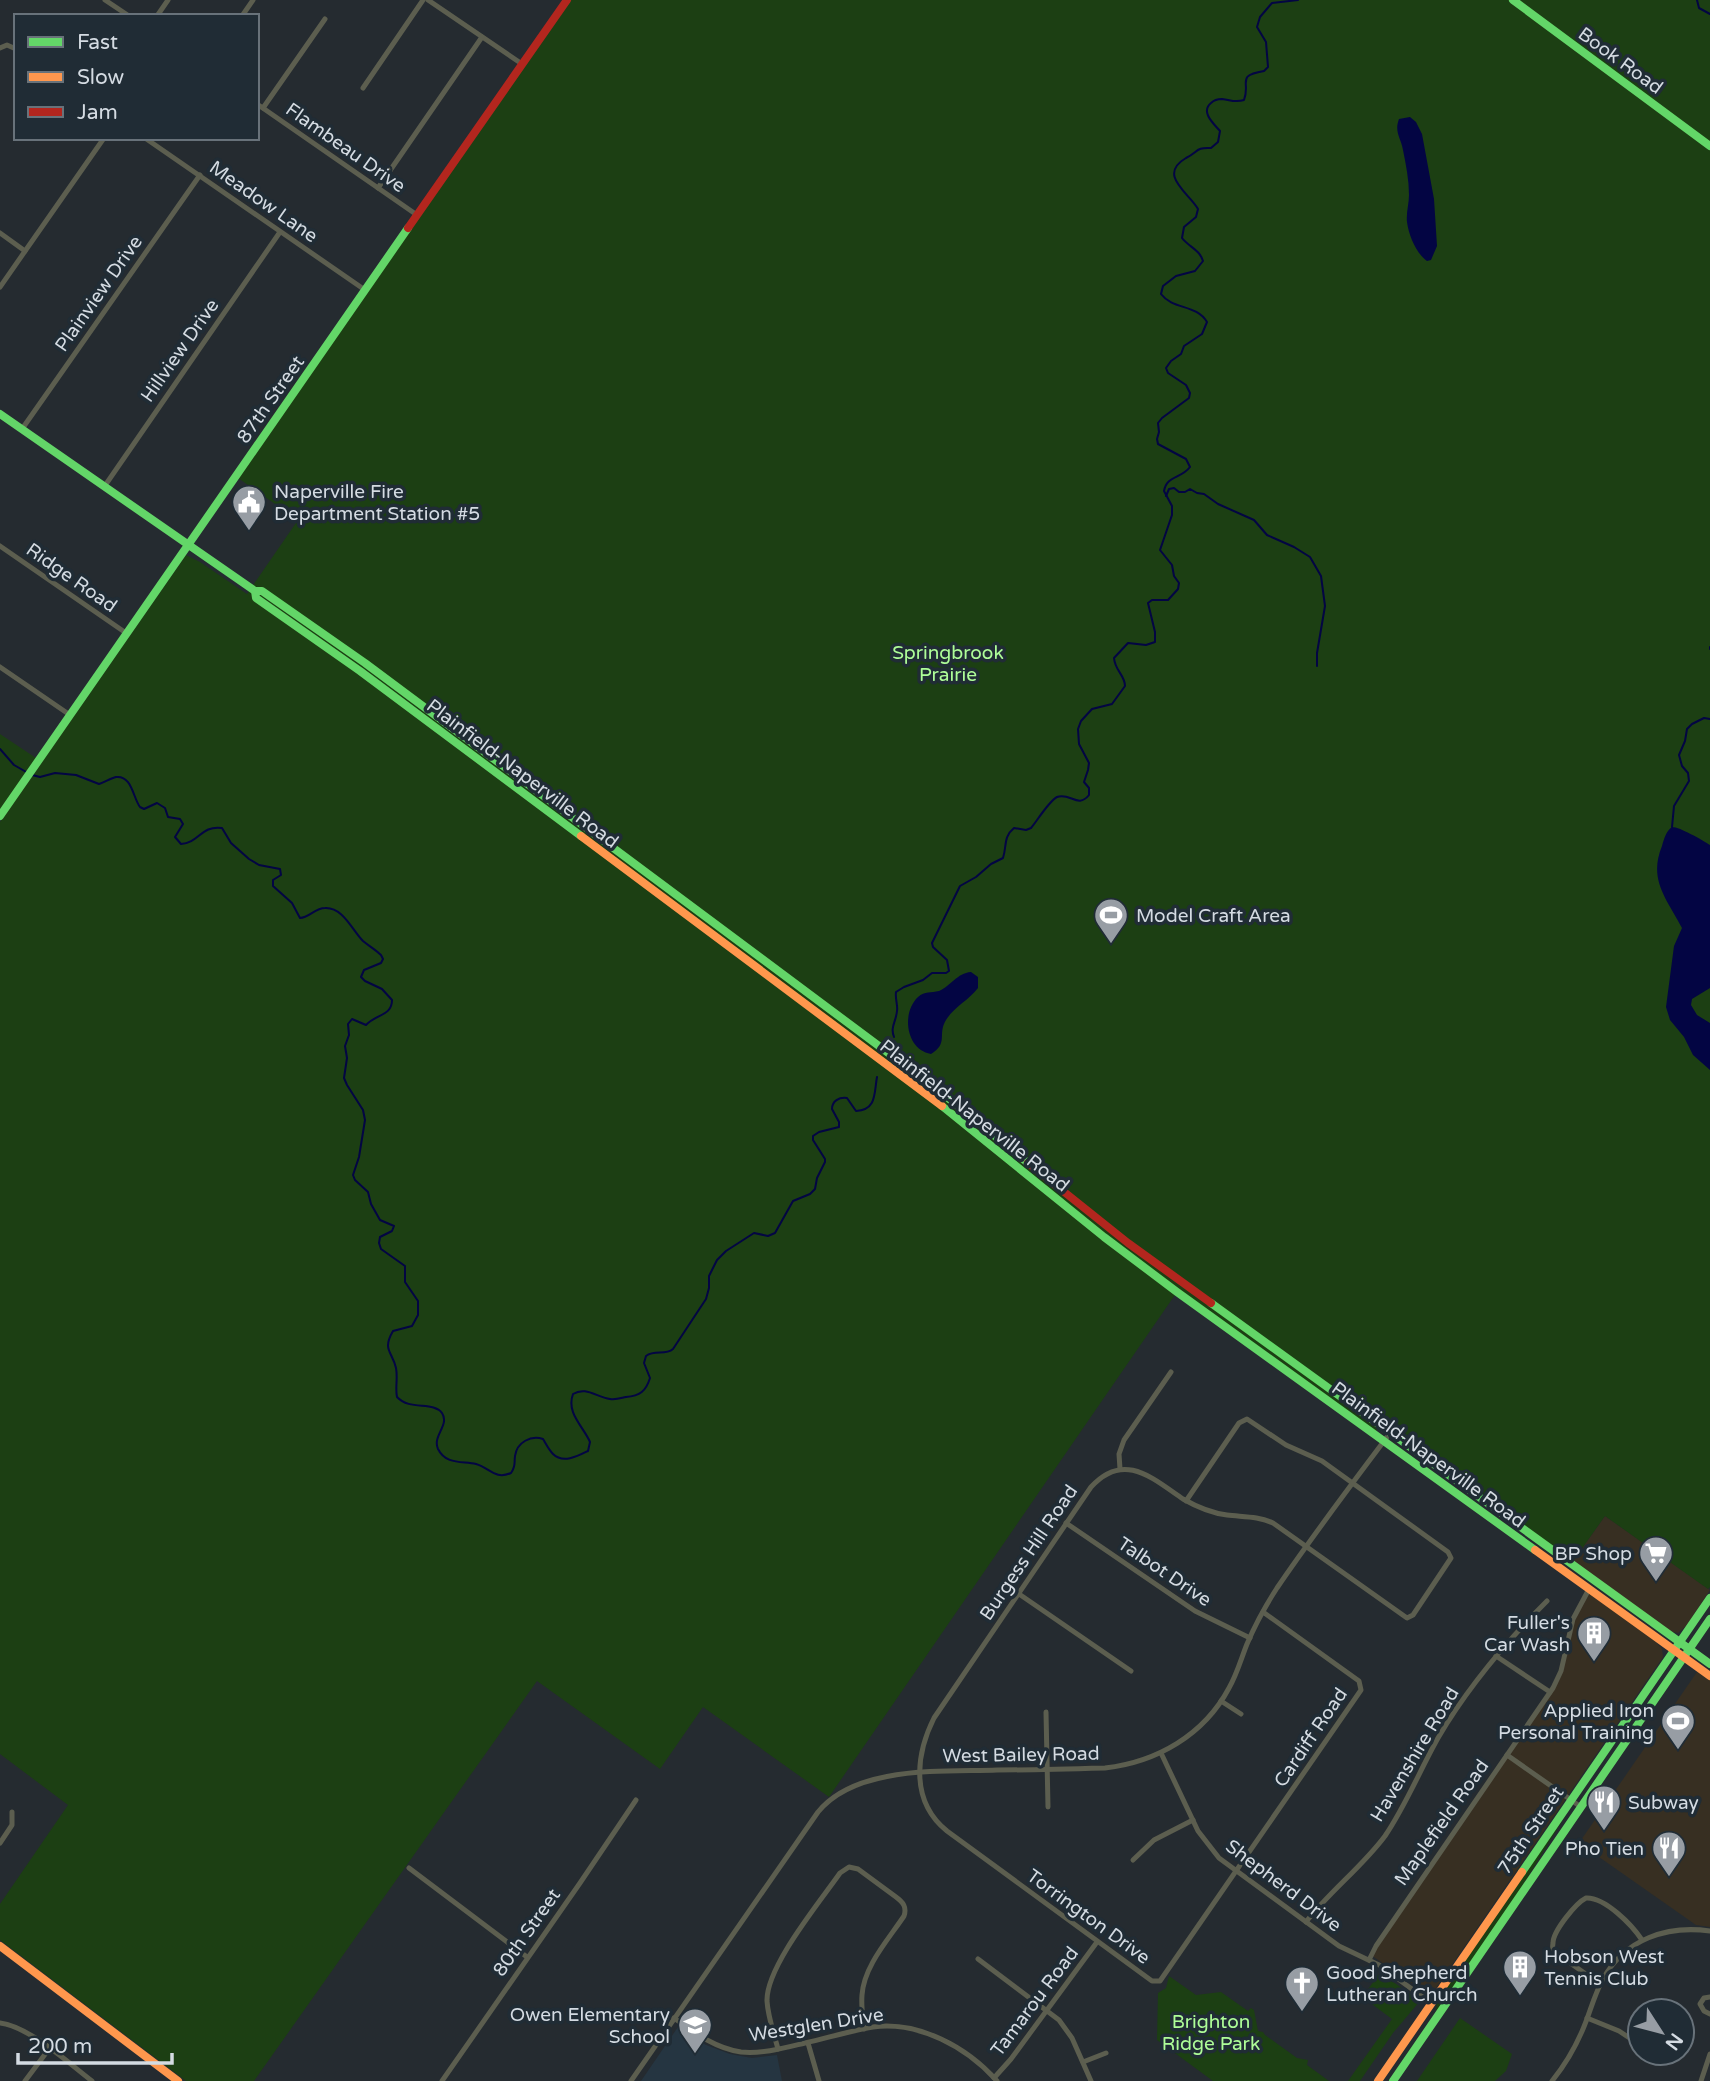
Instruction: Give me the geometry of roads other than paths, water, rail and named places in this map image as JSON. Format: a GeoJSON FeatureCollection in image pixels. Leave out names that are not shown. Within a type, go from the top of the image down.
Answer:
{"type":"FeatureCollection","features":[{"type":"Feature","properties":{"kind":"main road","name":"87th Street"},"geometry":{"type":"LineString","coordinates":[[0,816],[567,0]]}},
{"type":"Feature","properties":{"kind":"main road","name":"Book Road"},"geometry":{"type":"LineString","coordinates":[[1513,0],[1710,146]]}},
{"type":"Feature","properties":{"kind":"main road","name":"Plainfield-Naperville Road"},"geometry":{"type":"LineString","coordinates":[[0,414],[255,591],[262,591],[272,597],[431,711],[938,1090],[1138,1250],[1710,1664]]}},
{"type":"Feature","properties":{"kind":"main road","name":"Plainfield-Naperville Road"},"geometry":{"type":"LineString","coordinates":[[255,591],[256,598],[398,699],[932,1098],[1122,1251],[1710,1676]]}},
{"type":"Feature","properties":{"kind":"main road","name":"75th Street"},"geometry":{"type":"LineString","coordinates":[[1378,2081],[1710,1598]]}},
{"type":"Feature","properties":{"kind":"main road","name":"75th Street"},"geometry":{"type":"LineString","coordinates":[[1393,2081],[1710,1619]]}},
{"type":"Feature","properties":{"kind":"main road"},"geometry":{"type":"LineString","coordinates":[[0,1946],[166,2076],[178,2081]]}},
{"type":"Feature","properties":{"kind":"main road"},"geometry":{"type":"LineString","coordinates":[[1431,2003],[1433,2024]]}},
{"type":"Feature","properties":{"kind":"street"},"geometry":{"type":"LineString","coordinates":[[106,0],[125,14]]}},
{"type":"Feature","properties":{"kind":"street"},"geometry":{"type":"LineString","coordinates":[[363,88],[426,0],[522,64]]}},
{"type":"Feature","properties":{"kind":"street"},"geometry":{"type":"LineString","coordinates":[[260,106],[325,19]]}},
{"type":"Feature","properties":{"kind":"street"},"geometry":{"type":"LineString","coordinates":[[378,188],[482,37]]}},
{"type":"Feature","properties":{"kind":"street","name":"Flambeau Drive"},"geometry":{"type":"LineString","coordinates":[[260,106],[417,215]]}},
{"type":"Feature","properties":{"kind":"street"},"geometry":{"type":"LineString","coordinates":[[0,288],[103,140]]}},
{"type":"Feature","properties":{"kind":"street","name":"Meadow Lane"},"geometry":{"type":"LineString","coordinates":[[148,140],[365,289]]}},
{"type":"Feature","properties":{"kind":"street","name":"Plainview Drive"},"geometry":{"type":"LineString","coordinates":[[22,429],[200,175]]}},
{"type":"Feature","properties":{"kind":"street","name":"Hillview Drive"},"geometry":{"type":"LineString","coordinates":[[104,486],[280,232]]}},
{"type":"Feature","properties":{"kind":"street"},"geometry":{"type":"LineString","coordinates":[[0,233],[25,251]]}},
{"type":"Feature","properties":{"kind":"street","name":"Ridge Road"},"geometry":{"type":"LineString","coordinates":[[0,546],[126,633]]}},
{"type":"Feature","properties":{"kind":"street"},"geometry":{"type":"LineString","coordinates":[[0,667],[70,715]]}},
{"type":"Feature","properties":{"kind":"street"},"geometry":{"type":"LineString","coordinates":[[1171,1372],[1121,1445],[1120,1469],[1143,1473],[1186,1501],[1215,1513],[1266,1520],[1404,1617],[1413,1615],[1451,1555],[1322,1461],[1286,1445],[1250,1420],[1245,1419],[1239,1423],[1186,1501]]}},
{"type":"Feature","properties":{"kind":"street","name":"West Bailey Road"},"geometry":{"type":"LineString","coordinates":[[631,2081],[822,1806],[841,1793],[864,1783],[901,1774],[1119,1767],[1161,1753],[1194,1732],[1222,1701],[1250,1638],[1276,1589],[1390,1433]]}},
{"type":"Feature","properties":{"kind":"street","name":"Burgess Hill Road"},"geometry":{"type":"LineString","coordinates":[[919,1773],[923,1747],[934,1718],[1097,1480],[1120,1469]]}},
{"type":"Feature","properties":{"kind":"street","name":"Talbot Drive"},"geometry":{"type":"LineString","coordinates":[[1066,1523],[1195,1611],[1250,1638]]}},
{"type":"Feature","properties":{"kind":"street","name":"Maplefield Road"},"geometry":{"type":"LineString","coordinates":[[1369,1960],[1550,1692],[1561,1671],[1573,1619],[1589,1589]]}},
{"type":"Feature","properties":{"kind":"street"},"geometry":{"type":"LineString","coordinates":[[1019,1594],[1131,1671]]}},
{"type":"Feature","properties":{"kind":"street","name":"Havenshire Road"},"geometry":{"type":"LineString","coordinates":[[1306,1922],[1385,1835],[1444,1729],[1496,1656],[1547,1601]]}},
{"type":"Feature","properties":{"kind":"street","name":"Cardiff Road"},"geometry":{"type":"LineString","coordinates":[[1236,1871],[1358,1696],[1361,1686],[1356,1679],[1263,1612]]}},
{"type":"Feature","properties":{"kind":"street"},"geometry":{"type":"LineString","coordinates":[[1496,1656],[1550,1692]]}},
{"type":"Feature","properties":{"kind":"street"},"geometry":{"type":"LineString","coordinates":[[1222,1701],[1241,1714]]}},
{"type":"Feature","properties":{"kind":"street"},"geometry":{"type":"LineString","coordinates":[[1046,1712],[1048,1807]]}},
{"type":"Feature","properties":{"kind":"street","name":"Shepherd Drive"},"geometry":{"type":"LineString","coordinates":[[1161,1753],[1201,1836],[1213,1851],[1306,1922],[1339,1945],[1369,1960],[1431,2003]]}},
{"type":"Feature","properties":{"kind":"street"},"geometry":{"type":"LineString","coordinates":[[1507,1755],[1581,1807]]}},
{"type":"Feature","properties":{"kind":"street","name":"Torrington Drive"},"geometry":{"type":"LineString","coordinates":[[919,1773],[920,1789],[926,1806],[932,1817],[943,1827],[1152,1981],[1160,1981],[1236,1871]]}},
{"type":"Feature","properties":{"kind":"street","name":"80th Street"},"geometry":{"type":"LineString","coordinates":[[442,2081],[636,1800]]}},
{"type":"Feature","properties":{"kind":"street"},"geometry":{"type":"LineString","coordinates":[[0,1843],[12,1825],[12,1812]]}},
{"type":"Feature","properties":{"kind":"street"},"geometry":{"type":"LineString","coordinates":[[1133,1860],[1154,1840],[1193,1820]]}},
{"type":"Feature","properties":{"kind":"street"},"geometry":{"type":"LineString","coordinates":[[778,2049],[767,2000],[774,1971],[840,1874],[851,1867],[858,1869],[896,1897],[905,1910],[904,1916],[865,1978],[862,1994],[863,2029]]}},
{"type":"Feature","properties":{"kind":"street"},"geometry":{"type":"LineString","coordinates":[[409,1868],[527,1957]]}},
{"type":"Feature","properties":{"kind":"street"},"geometry":{"type":"LineString","coordinates":[[1600,1984],[1556,1953],[1553,1948],[1554,1937],[1576,1904],[1590,1897],[1598,1900],[1626,1920],[1642,1940]]}},
{"type":"Feature","properties":{"kind":"street"},"geometry":{"type":"LineString","coordinates":[[1554,2080],[1575,2047],[1600,1984],[1616,1961],[1642,1940],[1671,1931],[1710,1931]]}},
{"type":"Feature","properties":{"kind":"street","name":"Tamarou Road"},"geometry":{"type":"LineString","coordinates":[[996,2079],[1097,1942]]}},
{"type":"Feature","properties":{"kind":"street"},"geometry":{"type":"LineString","coordinates":[[978,1959],[1059,2020],[1067,2030],[1091,2081]]}},
{"type":"Feature","properties":{"kind":"street"},"geometry":{"type":"LineString","coordinates":[[1710,1997],[1704,1998],[1700,2004],[1704,2011],[1710,2014]]}},
{"type":"Feature","properties":{"kind":"street","name":"Westglen Drive"},"geometry":{"type":"LineString","coordinates":[[674,2018],[705,2040],[725,2048],[757,2053],[863,2029],[887,2026],[925,2032],[962,2051],[996,2079]]}},
{"type":"Feature","properties":{"kind":"street"},"geometry":{"type":"LineString","coordinates":[[1587,2018],[1626,2036]]}},
{"type":"Feature","properties":{"kind":"street"},"geometry":{"type":"LineString","coordinates":[[0,2023],[22,2029],[92,2081]]}},
{"type":"Feature","properties":{"kind":"street"},"geometry":{"type":"LineString","coordinates":[[808,2043],[819,2081]]}},
{"type":"Feature","properties":{"kind":"street"},"geometry":{"type":"LineString","coordinates":[[25,2081],[49,2049]]}},
{"type":"Feature","properties":{"kind":"street"},"geometry":{"type":"LineString","coordinates":[[1083,2062],[1106,2053]]}},
{"type":"Feature","properties":{"kind":"street"},"geometry":{"type":"LineString","coordinates":[[1701,2081],[1710,2054]]}},
{"type":"Feature","properties":{"kind":"waterway"},"geometry":{"type":"LineString","coordinates":[[894,1037],[896,992],[932,973],[949,971],[947,960],[932,943],[960,886],[1003,858],[1011,831],[1014,828],[1031,828],[1054,799],[1062,796],[1081,801],[1089,795],[1089,788],[1084,782],[1089,763],[1079,744],[1078,729],[1081,721],[1092,709],[1112,704],[1125,686],[1114,658],[1128,643],[1146,645],[1155,642],[1148,603],[1152,600],[1168,600],[1178,589],[1179,583],[1174,576],[1172,565],[1160,550],[1172,515],[1172,506],[1164,491],[1168,482],[1190,467],[1186,459],[1158,444],[1158,423],[1189,398],[1186,385],[1168,373],[1166,368],[1181,354],[1184,346],[1202,334],[1207,322],[1197,312],[1172,303],[1161,294],[1163,286],[1176,276],[1195,271],[1203,261],[1182,238],[1184,227],[1196,217],[1198,209],[1178,184],[1174,171],[1178,164],[1197,150],[1211,148],[1218,142],[1220,131],[1207,114],[1208,106],[1215,100],[1244,100],[1247,78],[1268,67],[1266,42],[1257,27],[1260,17],[1272,3],[1298,0]]}},
{"type":"Feature","properties":{"kind":"waterway"},"geometry":{"type":"LineString","coordinates":[[1697,0],[1699,8],[1710,14]]}},
{"type":"Feature","properties":{"kind":"waterway"},"geometry":{"type":"LineString","coordinates":[[1166,496],[1169,489],[1174,488],[1179,492],[1190,489],[1204,494],[1218,504],[1254,520],[1267,535],[1310,557],[1321,576],[1325,606],[1317,666]]}},
{"type":"Feature","properties":{"kind":"waterway"},"geometry":{"type":"LineString","coordinates":[[1672,827],[1674,806],[1689,781],[1679,755],[1687,729],[1704,718],[1710,719]]}},
{"type":"Feature","properties":{"kind":"waterway"},"geometry":{"type":"LineString","coordinates":[[0,749],[14,765],[28,773]]}},
{"type":"Feature","properties":{"kind":"waterway"},"geometry":{"type":"LineString","coordinates":[[32,775],[76,775],[99,784],[121,777],[129,783],[140,807],[144,809],[157,803],[165,808],[168,817],[180,819],[183,824],[175,837],[181,844],[192,841],[209,829],[222,828],[231,843],[249,859],[259,865],[280,869],[281,875],[273,880],[273,886],[292,903],[300,918],[321,908],[337,911],[363,941],[381,955],[381,963],[364,970],[361,977],[382,989],[392,1000],[391,1005],[386,1012],[366,1025],[352,1019],[348,1024],[349,1035],[345,1046],[347,1058],[344,1078],[363,1110],[365,1120],[353,1175],[368,1192],[380,1220],[394,1226],[392,1231],[380,1237],[379,1243],[381,1249],[405,1266],[405,1282],[418,1301],[418,1315],[412,1326],[393,1331],[388,1342],[396,1368],[397,1397],[408,1404],[433,1407],[442,1413],[444,1422],[437,1444],[441,1454],[450,1460],[476,1464],[493,1473],[505,1475],[511,1473],[514,1467],[516,1451],[529,1439],[543,1439],[553,1454],[561,1458],[570,1458],[588,1451],[590,1442],[573,1413],[573,1394],[582,1391],[614,1399],[642,1392],[650,1378],[644,1363],[646,1356],[673,1349],[706,1299],[709,1276],[717,1260],[754,1233],[768,1236],[775,1233],[793,1201],[815,1189],[825,1159],[813,1136],[839,1127],[832,1109],[839,1099],[847,1098],[856,1111],[868,1108],[873,1100],[877,1077]]}},
{"type":"Feature","properties":{"kind":"place","name":"Naperville Fire Department Station #5"},"geometry":{"type":"Point","coordinates":[249,532]}},
{"type":"Feature","properties":{"kind":"place","name":"Model Craft Area"},"geometry":{"type":"Point","coordinates":[1111,945]}},
{"type":"Feature","properties":{"kind":"place","name":"BP Shop"},"geometry":{"type":"Point","coordinates":[1656,1583]}},
{"type":"Feature","properties":{"kind":"place","name":"Fuller's Car Wash"},"geometry":{"type":"Point","coordinates":[1594,1663]}},
{"type":"Feature","properties":{"kind":"place","name":"Applied Iron Personal Training"},"geometry":{"type":"Point","coordinates":[1678,1751]}},
{"type":"Feature","properties":{"kind":"place","name":"Subway"},"geometry":{"type":"Point","coordinates":[1604,1832]}},
{"type":"Feature","properties":{"kind":"place","name":"Pho Tien"},"geometry":{"type":"Point","coordinates":[1669,1878]}},
{"type":"Feature","properties":{"kind":"place","name":"Hobson West Tennis Club"},"geometry":{"type":"Point","coordinates":[1520,1997]}},
{"type":"Feature","properties":{"kind":"place","name":"Good Shepherd Lutheran Church"},"geometry":{"type":"Point","coordinates":[1302,2013]}},
{"type":"Feature","properties":{"kind":"place","name":"Owen Elementary School"},"geometry":{"type":"Point","coordinates":[695,2055]}},
{"type":"Feature","properties":{"kind":"park label","name":"Springbrook Prairie"},"geometry":{"type":"Point","coordinates":[948,663]}},
{"type":"Feature","properties":{"kind":"park label","name":"Brighton Ridge Park"},"geometry":{"type":"Point","coordinates":[1211,2032]}}]}
